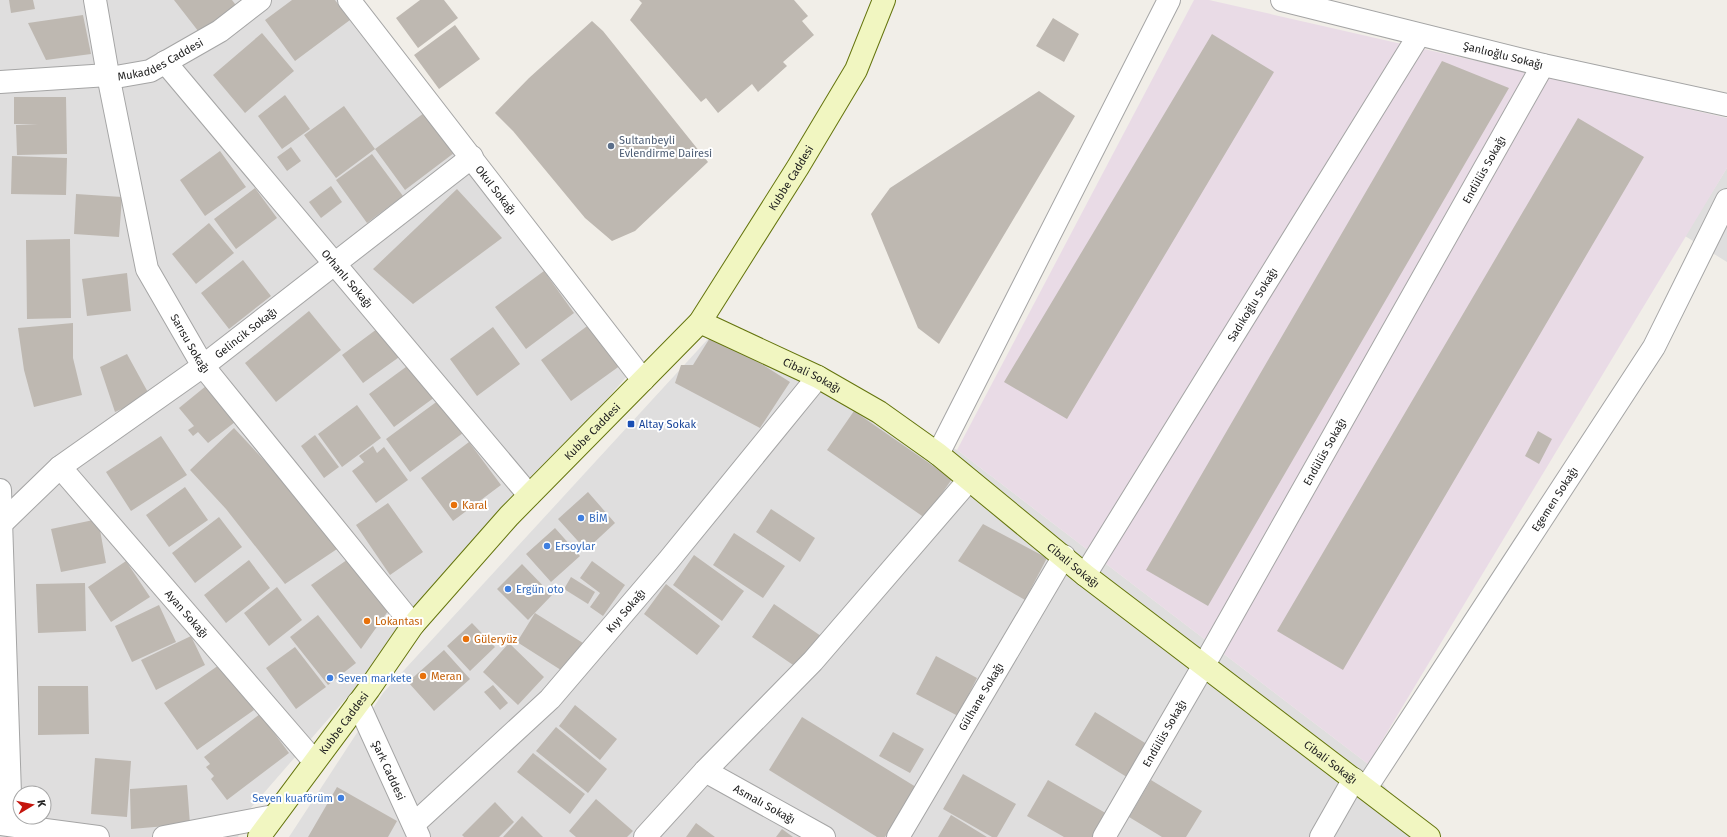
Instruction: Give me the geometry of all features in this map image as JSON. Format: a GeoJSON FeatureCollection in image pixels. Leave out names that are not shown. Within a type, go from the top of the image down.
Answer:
{"type":"FeatureCollection","features":[{"type":"Feature","properties":{"kind":"street","name":"Sarısu Sokağı"},"geometry":{"type":"LineString","coordinates":[[95,0],[108,75],[147,269],[202,366],[413,625]]}},
{"type":"Feature","properties":{"kind":"street","name":"Mukaddes Caddesi"},"geometry":{"type":"LineString","coordinates":[[0,82],[108,75],[110,78],[150,71],[220,31],[260,0]]}},
{"type":"Feature","properties":{"kind":"street","name":"Okul Sokağı"},"geometry":{"type":"LineString","coordinates":[[349,0],[472,157],[643,380]]}},
{"type":"Feature","properties":{"kind":"street","name":"Kubbe Caddesi"},"geometry":{"type":"LineString","coordinates":[[259,837],[358,703],[413,625],[529,496],[700,322],[798,167],[856,70],[884,0]]}},
{"type":"Feature","properties":{"kind":"street"},"geometry":{"type":"LineString","coordinates":[[938,454],[1169,0]]}},
{"type":"Feature","properties":{"kind":"street","name":"Şanlıoğlu Sokağı"},"geometry":{"type":"LineString","coordinates":[[1282,0],[1543,65],[1727,104]]}},
{"type":"Feature","properties":{"kind":"street","name":"Sadıkoğlu Sokağı"},"geometry":{"type":"LineString","coordinates":[[1085,575],[1419,35]]}},
{"type":"Feature","properties":{"kind":"street","name":"Orhanlı Sokağı"},"geometry":{"type":"LineString","coordinates":[[165,62],[332,263],[529,496]]}},
{"type":"Feature","properties":{"kind":"street","name":"Endülüs Sokağı"},"geometry":{"type":"LineString","coordinates":[[1104,837],[1204,665],[1543,65]]}},
{"type":"Feature","properties":{"kind":"street","name":"Gelincik Sokağı"},"geometry":{"type":"LineString","coordinates":[[2,522],[60,467],[202,366],[332,263],[472,157]]}},
{"type":"Feature","properties":{"kind":"street","name":"Egemen Sokağı"},"geometry":{"type":"LineString","coordinates":[[1321,837],[1360,784],[1654,347],[1727,200]]}},
{"type":"Feature","properties":{"kind":"street","name":"Cibali Sokağı"},"geometry":{"type":"LineString","coordinates":[[700,322],[818,377],[878,412],[938,454],[1064,556],[1085,575],[1429,837]]}},
{"type":"Feature","properties":{"kind":"street","name":"Kıyı Sokağı"},"geometry":{"type":"LineString","coordinates":[[417,831],[550,699],[668,561],[818,377]]}},
{"type":"Feature","properties":{"kind":"street","name":"Ayan Sokağı"},"geometry":{"type":"LineString","coordinates":[[60,467],[314,761]]}},
{"type":"Feature","properties":{"kind":"street"},"geometry":{"type":"LineString","coordinates":[[645,837],[705,771],[813,661],[969,480]]}},
{"type":"Feature","properties":{"kind":"street"},"geometry":{"type":"LineString","coordinates":[[0,490],[2,522],[5,825],[98,837]]}},
{"type":"Feature","properties":{"kind":"street","name":"Gülhane Sokağı"},"geometry":{"type":"LineString","coordinates":[[898,837],[1064,556]]}},
{"type":"Feature","properties":{"kind":"street","name":"Şark Caddesi"},"geometry":{"type":"LineString","coordinates":[[358,703],[417,831]]}},
{"type":"Feature","properties":{"kind":"street","name":"Asmalı Sokağı"},"geometry":{"type":"LineString","coordinates":[[705,771],[824,837]]}},
{"type":"Feature","properties":{"kind":"street"},"geometry":{"type":"LineString","coordinates":[[164,837],[274,816]]}},
{"type":"Feature","properties":{"kind":"shaded area"},"geometry":{"type":"Polygon","coordinates":[[[0,0],[359,0],[641,360],[249,810],[238,837],[0,837],[0,0]]]}},
{"type":"Feature","properties":{"kind":"shaded area"},"geometry":{"type":"Polygon","coordinates":[[[1194,0],[1209,0],[1727,118],[1727,168],[1368,764],[957,450],[1194,0]]]}},
{"type":"Feature","properties":{"kind":"shaded area"},"geometry":{"type":"Polygon","coordinates":[[[1727,168],[1727,262],[1685,236],[1727,168]]]}},
{"type":"Feature","properties":{"kind":"shaded area"},"geometry":{"type":"Polygon","coordinates":[[[719,327],[957,450],[1368,764],[1423,837],[289,837],[383,693],[719,327]]]}},
{"type":"Feature","properties":{"kind":"building"},"geometry":{"type":"Polygon","coordinates":[[[9,0],[33,0],[35,9],[11,13],[9,0]]]}},
{"type":"Feature","properties":{"kind":"building"},"geometry":{"type":"Polygon","coordinates":[[[174,0],[232,0],[238,8],[202,36],[174,0]]]}},
{"type":"Feature","properties":{"kind":"building"},"geometry":{"type":"Polygon","coordinates":[[[292,0],[335,0],[350,20],[295,61],[265,20],[292,0]]]}},
{"type":"Feature","properties":{"kind":"building"},"geometry":{"type":"Polygon","coordinates":[[[420,0],[444,0],[458,18],[418,48],[396,18],[420,0]]]}},
{"type":"Feature","properties":{"kind":"building"},"geometry":{"type":"Polygon","coordinates":[[[639,0],[794,0],[808,16],[802,21],[814,35],[783,62],[787,66],[758,92],[752,84],[718,113],[706,98],[701,102],[630,20],[642,3],[639,0]]]}},
{"type":"Feature","properties":{"kind":"building"},"geometry":{"type":"Polygon","coordinates":[[[83,15],[91,54],[46,60],[28,23],[83,15]]]}},
{"type":"Feature","properties":{"kind":"building"},"geometry":{"type":"Polygon","coordinates":[[[1053,18],[1079,34],[1064,62],[1036,46],[1053,18]]]}},
{"type":"Feature","properties":{"kind":"building","name":"Sultanbeyli Evlendirme Dairesi"},"geometry":{"type":"Polygon","coordinates":[[[592,21],[603,31],[708,162],[635,231],[612,241],[585,218],[513,131],[495,113],[529,78],[592,21]]]}},
{"type":"Feature","properties":{"kind":"building"},"geometry":{"type":"Polygon","coordinates":[[[455,25],[480,59],[439,89],[414,55],[455,25]]]}},
{"type":"Feature","properties":{"kind":"building"},"geometry":{"type":"Polygon","coordinates":[[[262,33],[294,71],[245,113],[213,75],[262,33]]]}},
{"type":"Feature","properties":{"kind":"building"},"geometry":{"type":"Polygon","coordinates":[[[1212,34],[1274,72],[1067,419],[1004,382],[1212,34]]]}},
{"type":"Feature","properties":{"kind":"building"},"geometry":{"type":"Polygon","coordinates":[[[1442,61],[1509,88],[1208,606],[1146,570],[1442,61]]]}},
{"type":"Feature","properties":{"kind":"building"},"geometry":{"type":"Polygon","coordinates":[[[1039,91],[1075,116],[939,344],[918,328],[871,214],[890,188],[1039,91]]]}},
{"type":"Feature","properties":{"kind":"building"},"geometry":{"type":"Polygon","coordinates":[[[285,95],[310,129],[282,149],[258,116],[285,95]]]}},
{"type":"Feature","properties":{"kind":"building"},"geometry":{"type":"Polygon","coordinates":[[[14,97],[66,97],[67,154],[17,155],[16,125],[38,124],[14,124],[14,97]]]}},
{"type":"Feature","properties":{"kind":"building"},"geometry":{"type":"Polygon","coordinates":[[[344,106],[375,149],[336,178],[304,135],[344,106]]]}},
{"type":"Feature","properties":{"kind":"building"},"geometry":{"type":"Polygon","coordinates":[[[424,113],[454,153],[405,190],[375,149],[424,113]]]}},
{"type":"Feature","properties":{"kind":"building"},"geometry":{"type":"Polygon","coordinates":[[[1578,118],[1644,157],[1343,670],[1277,631],[1578,118]]]}},
{"type":"Feature","properties":{"kind":"building"},"geometry":{"type":"Polygon","coordinates":[[[291,147],[301,161],[287,171],[277,157],[291,147]]]}},
{"type":"Feature","properties":{"kind":"building"},"geometry":{"type":"Polygon","coordinates":[[[220,151],[246,187],[205,216],[180,180],[220,151]]]}},
{"type":"Feature","properties":{"kind":"building"},"geometry":{"type":"Polygon","coordinates":[[[372,154],[403,196],[367,223],[336,180],[372,154]]]}},
{"type":"Feature","properties":{"kind":"building"},"geometry":{"type":"Polygon","coordinates":[[[12,156],[67,158],[66,195],[11,194],[12,156]]]}},
{"type":"Feature","properties":{"kind":"building"},"geometry":{"type":"Polygon","coordinates":[[[331,186],[342,202],[321,218],[309,202],[331,186]]]}},
{"type":"Feature","properties":{"kind":"building"},"geometry":{"type":"Polygon","coordinates":[[[255,188],[277,218],[236,249],[214,219],[255,188]]]}},
{"type":"Feature","properties":{"kind":"building"},"geometry":{"type":"Polygon","coordinates":[[[457,189],[502,238],[413,304],[373,269],[457,189]]]}},
{"type":"Feature","properties":{"kind":"building"},"geometry":{"type":"Polygon","coordinates":[[[76,194],[122,197],[119,237],[74,234],[76,194]]]}},
{"type":"Feature","properties":{"kind":"building"},"geometry":{"type":"Polygon","coordinates":[[[209,223],[234,253],[196,284],[172,254],[209,223]]]}},
{"type":"Feature","properties":{"kind":"building"},"geometry":{"type":"Polygon","coordinates":[[[70,239],[71,318],[27,319],[26,240],[70,239]]]}},
{"type":"Feature","properties":{"kind":"building"},"geometry":{"type":"Polygon","coordinates":[[[243,260],[271,296],[229,329],[201,293],[243,260]]]}},
{"type":"Feature","properties":{"kind":"building"},"geometry":{"type":"Polygon","coordinates":[[[544,271],[574,313],[526,349],[495,307],[544,271]]]}},
{"type":"Feature","properties":{"kind":"building"},"geometry":{"type":"Polygon","coordinates":[[[127,273],[131,311],[87,316],[82,279],[127,273]]]}},
{"type":"Feature","properties":{"kind":"building"},"geometry":{"type":"Polygon","coordinates":[[[309,311],[341,350],[276,402],[245,363],[309,311]]]}},
{"type":"Feature","properties":{"kind":"building"},"geometry":{"type":"Polygon","coordinates":[[[73,323],[73,358],[82,395],[34,407],[24,370],[18,328],[73,323]]]}},
{"type":"Feature","properties":{"kind":"building"},"geometry":{"type":"Polygon","coordinates":[[[590,324],[621,365],[571,401],[541,360],[590,324]]]}},
{"type":"Feature","properties":{"kind":"building"},"geometry":{"type":"Polygon","coordinates":[[[381,326],[402,355],[363,383],[342,355],[381,326]]]}},
{"type":"Feature","properties":{"kind":"building"},"geometry":{"type":"Polygon","coordinates":[[[493,327],[520,364],[477,396],[450,359],[493,327]]]}},
{"type":"Feature","properties":{"kind":"building"},"geometry":{"type":"Polygon","coordinates":[[[713,333],[790,382],[760,428],[675,383],[681,365],[693,365],[713,333]]]}},
{"type":"Feature","properties":{"kind":"building"},"geometry":{"type":"Polygon","coordinates":[[[127,354],[150,396],[115,412],[100,367],[127,354]]]}},
{"type":"Feature","properties":{"kind":"building"},"geometry":{"type":"Polygon","coordinates":[[[410,364],[435,397],[394,427],[369,394],[410,364]]]}},
{"type":"Feature","properties":{"kind":"building"},"geometry":{"type":"Polygon","coordinates":[[[206,386],[235,422],[208,443],[198,432],[193,436],[188,430],[194,426],[179,408],[206,386]]]}},
{"type":"Feature","properties":{"kind":"building"},"geometry":{"type":"Polygon","coordinates":[[[439,400],[463,433],[410,472],[386,439],[439,400]]]}},
{"type":"Feature","properties":{"kind":"building"},"geometry":{"type":"Polygon","coordinates":[[[357,405],[381,438],[342,467],[318,434],[357,405]]]}},
{"type":"Feature","properties":{"kind":"building"},"geometry":{"type":"Polygon","coordinates":[[[854,411],[952,479],[925,518],[827,450],[854,411]]]}},
{"type":"Feature","properties":{"kind":"building"},"geometry":{"type":"Polygon","coordinates":[[[234,428],[302,501],[340,547],[285,584],[226,509],[190,470],[234,428]]]}},
{"type":"Feature","properties":{"kind":"building"},"geometry":{"type":"Polygon","coordinates":[[[1538,431],[1552,439],[1539,464],[1525,456],[1538,431]]]}},
{"type":"Feature","properties":{"kind":"building"},"geometry":{"type":"Polygon","coordinates":[[[315,435],[339,467],[324,478],[301,446],[315,435]]]}},
{"type":"Feature","properties":{"kind":"building"},"geometry":{"type":"Polygon","coordinates":[[[161,436],[187,475],[131,511],[106,472],[161,436]]]}},
{"type":"Feature","properties":{"kind":"building"},"geometry":{"type":"Polygon","coordinates":[[[469,442],[501,485],[453,521],[421,478],[469,442]]]}},
{"type":"Feature","properties":{"kind":"building"},"geometry":{"type":"Polygon","coordinates":[[[373,446],[377,453],[384,447],[408,480],[376,503],[352,471],[364,462],[359,456],[373,446]]]}},
{"type":"Feature","properties":{"kind":"building"},"geometry":{"type":"Polygon","coordinates":[[[185,487],[208,520],[169,547],[146,515],[185,487]]]}},
{"type":"Feature","properties":{"kind":"building"},"geometry":{"type":"Polygon","coordinates":[[[588,492],[615,523],[586,550],[558,519],[588,492]]]}},
{"type":"Feature","properties":{"kind":"building"},"geometry":{"type":"Polygon","coordinates":[[[388,503],[423,552],[390,575],[356,525],[388,503]]]}},
{"type":"Feature","properties":{"kind":"building"},"geometry":{"type":"Polygon","coordinates":[[[771,509],[815,538],[800,562],[756,532],[771,509]]]}},
{"type":"Feature","properties":{"kind":"building"},"geometry":{"type":"Polygon","coordinates":[[[219,517],[242,547],[195,583],[172,553],[219,517]]]}},
{"type":"Feature","properties":{"kind":"building"},"geometry":{"type":"Polygon","coordinates":[[[98,519],[106,563],[61,572],[51,529],[98,519]]]}},
{"type":"Feature","properties":{"kind":"building"},"geometry":{"type":"Polygon","coordinates":[[[983,524],[1047,558],[1025,600],[958,561],[983,524]]]}},
{"type":"Feature","properties":{"kind":"building"},"geometry":{"type":"Polygon","coordinates":[[[555,528],[580,556],[551,582],[526,554],[555,528]]]}},
{"type":"Feature","properties":{"kind":"building"},"geometry":{"type":"Polygon","coordinates":[[[734,533],[785,566],[763,598],[713,565],[734,533]]]}},
{"type":"Feature","properties":{"kind":"building"},"geometry":{"type":"Polygon","coordinates":[[[354,555],[391,607],[361,649],[311,585],[354,555]]]}},
{"type":"Feature","properties":{"kind":"building"},"geometry":{"type":"Polygon","coordinates":[[[694,555],[744,591],[722,621],[673,585],[694,555]]]}},
{"type":"Feature","properties":{"kind":"building"},"geometry":{"type":"Polygon","coordinates":[[[249,560],[270,588],[226,623],[204,595],[249,560]]]}},
{"type":"Feature","properties":{"kind":"building"},"geometry":{"type":"Polygon","coordinates":[[[126,561],[150,597],[111,622],[88,587],[126,561]]]}},
{"type":"Feature","properties":{"kind":"building"},"geometry":{"type":"Polygon","coordinates":[[[592,561],[625,585],[603,616],[590,607],[600,593],[580,578],[592,561]]]}},
{"type":"Feature","properties":{"kind":"building"},"geometry":{"type":"Polygon","coordinates":[[[522,564],[552,595],[528,620],[497,589],[522,564]]]}},
{"type":"Feature","properties":{"kind":"building"},"geometry":{"type":"Polygon","coordinates":[[[571,577],[595,592],[588,604],[564,589],[571,577]]]}},
{"type":"Feature","properties":{"kind":"building"},"geometry":{"type":"Polygon","coordinates":[[[85,583],[86,631],[38,633],[36,584],[85,583]]]}},
{"type":"Feature","properties":{"kind":"building"},"geometry":{"type":"Polygon","coordinates":[[[666,584],[720,626],[697,655],[644,614],[666,584]]]}},
{"type":"Feature","properties":{"kind":"building"},"geometry":{"type":"Polygon","coordinates":[[[277,587],[302,620],[269,646],[244,613],[277,587]]]}},
{"type":"Feature","properties":{"kind":"building"},"geometry":{"type":"Polygon","coordinates":[[[774,604],[821,636],[799,669],[752,637],[774,604]]]}},
{"type":"Feature","properties":{"kind":"building"},"geometry":{"type":"Polygon","coordinates":[[[159,605],[176,642],[132,662],[115,626],[159,605]]]}},
{"type":"Feature","properties":{"kind":"building"},"geometry":{"type":"Polygon","coordinates":[[[535,613],[583,643],[564,672],[517,642],[535,613]]]}},
{"type":"Feature","properties":{"kind":"building"},"geometry":{"type":"Polygon","coordinates":[[[318,615],[356,663],[328,685],[290,637],[318,615]]]}},
{"type":"Feature","properties":{"kind":"building"},"geometry":{"type":"Polygon","coordinates":[[[472,623],[495,647],[470,671],[447,646],[472,623]]]}},
{"type":"Feature","properties":{"kind":"building"},"geometry":{"type":"Polygon","coordinates":[[[191,636],[205,665],[156,690],[141,660],[191,636]]]}},
{"type":"Feature","properties":{"kind":"building"},"geometry":{"type":"Polygon","coordinates":[[[509,643],[544,677],[518,705],[483,672],[509,643]]]}},
{"type":"Feature","properties":{"kind":"building"},"geometry":{"type":"Polygon","coordinates":[[[295,647],[326,687],[296,709],[266,668],[295,647]]]}},
{"type":"Feature","properties":{"kind":"building"},"geometry":{"type":"Polygon","coordinates":[[[444,650],[470,679],[434,711],[408,682],[444,650]]]}},
{"type":"Feature","properties":{"kind":"building"},"geometry":{"type":"Polygon","coordinates":[[[936,656],[977,678],[958,716],[916,694],[936,656]]]}},
{"type":"Feature","properties":{"kind":"building"},"geometry":{"type":"Polygon","coordinates":[[[222,663],[254,710],[197,750],[164,703],[222,663]]]}},
{"type":"Feature","properties":{"kind":"building"},"geometry":{"type":"Polygon","coordinates":[[[493,685],[508,703],[500,710],[484,692],[493,685]]]}},
{"type":"Feature","properties":{"kind":"building"},"geometry":{"type":"Polygon","coordinates":[[[38,686],[88,686],[89,734],[38,735],[38,686]]]}},
{"type":"Feature","properties":{"kind":"building"},"geometry":{"type":"Polygon","coordinates":[[[575,705],[617,739],[600,760],[559,726],[575,705]]]}},
{"type":"Feature","properties":{"kind":"building"},"geometry":{"type":"Polygon","coordinates":[[[1095,712],[1150,746],[1130,779],[1075,745],[1095,712]]]}},
{"type":"Feature","properties":{"kind":"building"},"geometry":{"type":"Polygon","coordinates":[[[260,714],[289,753],[227,800],[211,779],[214,776],[206,767],[210,764],[204,757],[260,714]]]}},
{"type":"Feature","properties":{"kind":"building"},"geometry":{"type":"Polygon","coordinates":[[[802,717],[916,787],[885,837],[877,837],[769,770],[802,717]]]}},
{"type":"Feature","properties":{"kind":"building"},"geometry":{"type":"Polygon","coordinates":[[[556,727],[607,769],[588,793],[536,751],[556,727]]]}},
{"type":"Feature","properties":{"kind":"building"},"geometry":{"type":"Polygon","coordinates":[[[893,732],[924,749],[910,773],[879,756],[893,732]]]}},
{"type":"Feature","properties":{"kind":"building"},"geometry":{"type":"Polygon","coordinates":[[[533,753],[585,794],[570,814],[517,772],[533,753]]]}},
{"type":"Feature","properties":{"kind":"building"},"geometry":{"type":"Polygon","coordinates":[[[95,758],[131,761],[127,817],[91,814],[95,758]]]}},
{"type":"Feature","properties":{"kind":"building"},"geometry":{"type":"Polygon","coordinates":[[[963,774],[1016,804],[997,837],[992,837],[943,809],[963,774]]]}},
{"type":"Feature","properties":{"kind":"building"},"geometry":{"type":"Polygon","coordinates":[[[1048,780],[1109,815],[1097,837],[1064,837],[1027,816],[1048,780]]]}},
{"type":"Feature","properties":{"kind":"building"},"geometry":{"type":"Polygon","coordinates":[[[1151,780],[1202,811],[1186,837],[1162,837],[1129,817],[1151,780]]]}},
{"type":"Feature","properties":{"kind":"building"},"geometry":{"type":"Polygon","coordinates":[[[187,785],[190,824],[131,829],[130,789],[187,785]]]}},
{"type":"Feature","properties":{"kind":"building"},"geometry":{"type":"Polygon","coordinates":[[[337,787],[397,821],[388,837],[308,837],[337,787]]]}},
{"type":"Feature","properties":{"kind":"building"},"geometry":{"type":"Polygon","coordinates":[[[596,799],[633,831],[627,837],[576,837],[569,831],[596,799]]]}},
{"type":"Feature","properties":{"kind":"building"},"geometry":{"type":"Polygon","coordinates":[[[495,802],[514,822],[499,837],[464,837],[462,835],[495,802]]]}},
{"type":"Feature","properties":{"kind":"building"},"geometry":{"type":"Polygon","coordinates":[[[951,815],[987,837],[938,837],[951,815]]]}},
{"type":"Feature","properties":{"kind":"building"},"geometry":{"type":"Polygon","coordinates":[[[522,816],[543,837],[503,837],[522,816]]]}},
{"type":"Feature","properties":{"kind":"building"},"geometry":{"type":"Polygon","coordinates":[[[696,823],[715,837],[686,837],[696,823]]]}},
{"type":"Feature","properties":{"kind":"building"},"geometry":{"type":"Polygon","coordinates":[[[782,829],[793,837],[776,837],[782,829]]]}},
{"type":"Feature","properties":{"kind":"place","name":"Sultanbeyli Evlendirme Dairesi"},"geometry":{"type":"Point","coordinates":[611,146]}},
{"type":"Feature","properties":{"kind":"place","name":"Altay Sokak"},"geometry":{"type":"Point","coordinates":[631,424]}},
{"type":"Feature","properties":{"kind":"place","name":"Karal"},"geometry":{"type":"Point","coordinates":[454,505]}},
{"type":"Feature","properties":{"kind":"place","name":"BİM"},"geometry":{"type":"Point","coordinates":[581,518]}},
{"type":"Feature","properties":{"kind":"place","name":"Ersoylar"},"geometry":{"type":"Point","coordinates":[547,546]}},
{"type":"Feature","properties":{"kind":"place","name":"Ergün oto"},"geometry":{"type":"Point","coordinates":[508,589]}},
{"type":"Feature","properties":{"kind":"place","name":"Lokantası"},"geometry":{"type":"Point","coordinates":[367,621]}},
{"type":"Feature","properties":{"kind":"place","name":"Güleryüz"},"geometry":{"type":"Point","coordinates":[466,639]}},
{"type":"Feature","properties":{"kind":"place","name":"Meran"},"geometry":{"type":"Point","coordinates":[423,676]}},
{"type":"Feature","properties":{"kind":"place","name":"Seven markete"},"geometry":{"type":"Point","coordinates":[330,678]}},
{"type":"Feature","properties":{"kind":"place","name":"Seven kuaförüm"},"geometry":{"type":"Point","coordinates":[341,798]}}]}
